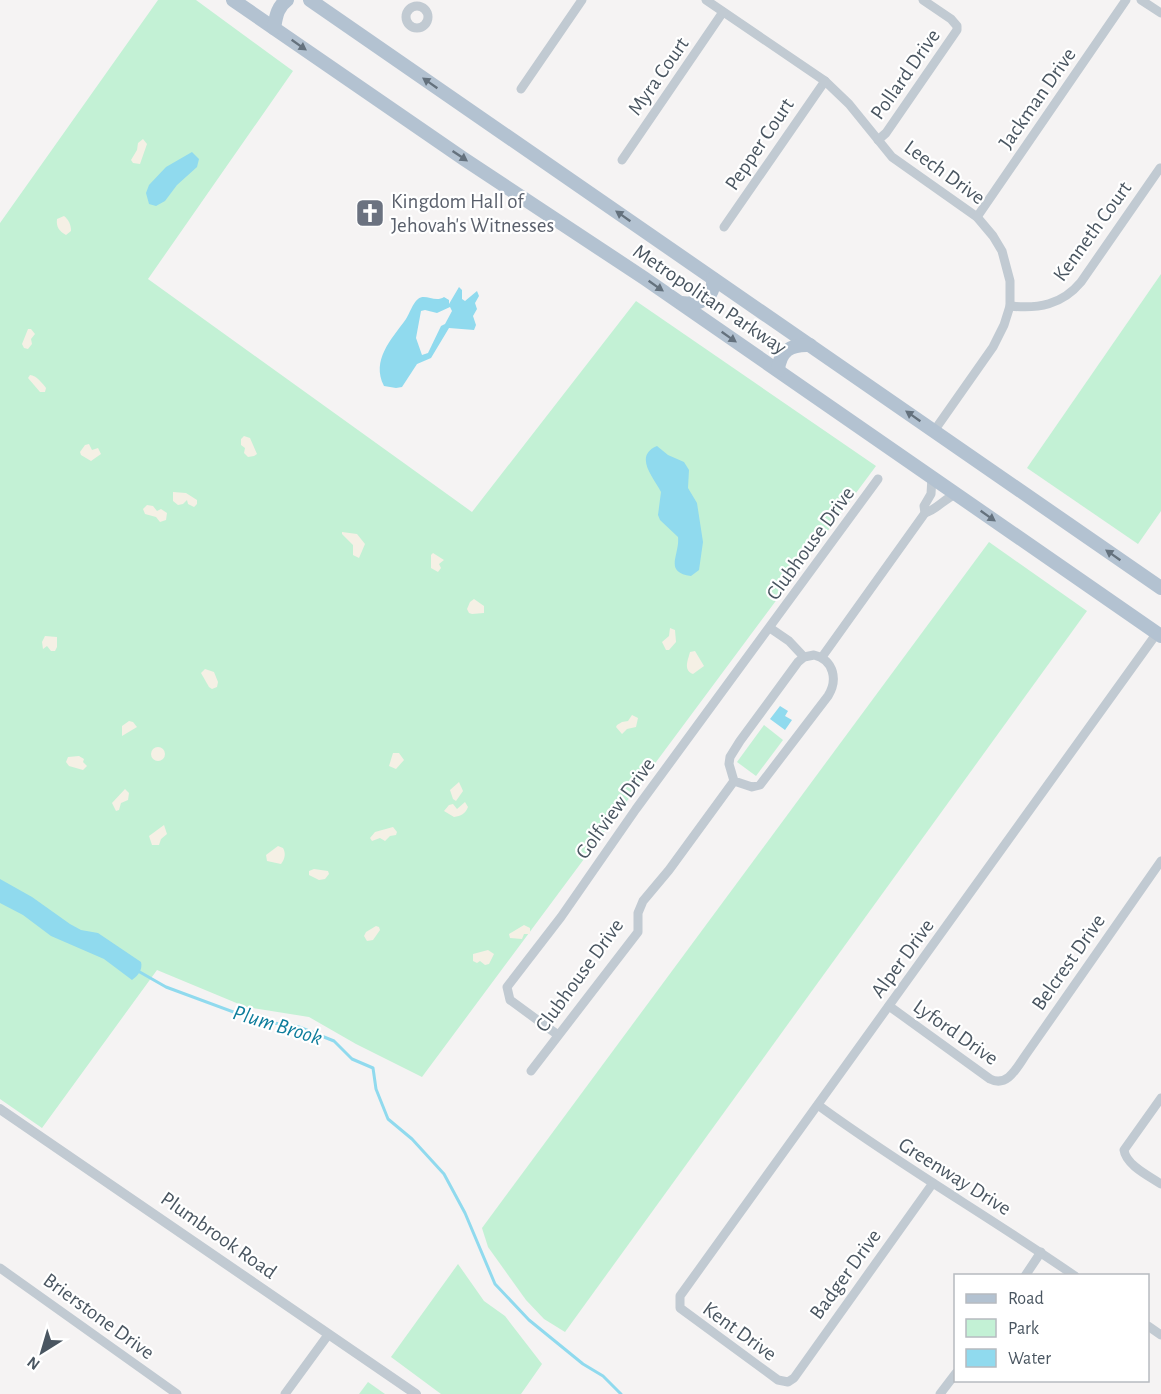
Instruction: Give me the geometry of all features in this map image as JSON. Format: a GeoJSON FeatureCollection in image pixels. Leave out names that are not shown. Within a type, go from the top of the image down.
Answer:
{"type":"FeatureCollection","features":[{"type":"Feature","properties":{"kind":"main road","name":"Metropolitan Parkway"},"geometry":{"type":"LineString","coordinates":[[233,0],[473,165],[681,303],[1159,634]]}},
{"type":"Feature","properties":{"kind":"main road"},"geometry":{"type":"LineString","coordinates":[[274,28],[280,6],[287,0]]}},
{"type":"Feature","properties":{"kind":"main road","name":"Metropolitan Parkway"},"geometry":{"type":"LineString","coordinates":[[310,0],[1161,588]]}},
{"type":"Feature","properties":{"kind":"main road"},"geometry":{"type":"LineString","coordinates":[[681,303],[704,301],[712,292],[713,279]]}},
{"type":"Feature","properties":{"kind":"main road"},"geometry":{"type":"LineString","coordinates":[[778,370],[780,357],[786,349],[795,345],[810,345]]}},
{"type":"Feature","properties":{"kind":"street"},"geometry":{"type":"LineString","coordinates":[[521,89],[582,0]]}},
{"type":"Feature","properties":{"kind":"street","name":"Leech Drive"},"geometry":{"type":"LineString","coordinates":[[706,0],[825,81],[849,104],[900,164],[977,217],[993,236],[1007,265],[1010,281],[1010,306],[993,347],[934,431]]}},
{"type":"Feature","properties":{"kind":"street","name":"Pollard Drive"},"geometry":{"type":"LineString","coordinates":[[878,140],[886,133],[955,35],[957,26],[923,0]]}},
{"type":"Feature","properties":{"kind":"street","name":"Jackman Drive"},"geometry":{"type":"LineString","coordinates":[[977,217],[1126,0]]}},
{"type":"Feature","properties":{"kind":"street"},"geometry":{"type":"LineString","coordinates":[[1141,0],[1161,14]]}},
{"type":"Feature","properties":{"kind":"street","name":"Myra Court"},"geometry":{"type":"LineString","coordinates":[[622,160],[723,12]]}},
{"type":"Feature","properties":{"kind":"street","name":"Pepper Court"},"geometry":{"type":"LineString","coordinates":[[724,227],[825,81]]}},
{"type":"Feature","properties":{"kind":"street","name":"Kenneth Court"},"geometry":{"type":"LineString","coordinates":[[1010,306],[1043,306],[1069,295],[1081,282],[1160,168]]}},
{"type":"Feature","properties":{"kind":"street"},"geometry":{"type":"LineString","coordinates":[[925,513],[924,506],[931,494],[932,477]]}},
{"type":"Feature","properties":{"kind":"street","name":"Clubhouse Drive"},"geometry":{"type":"LineString","coordinates":[[770,628],[878,479]]}},
{"type":"Feature","properties":{"kind":"street"},"geometry":{"type":"LineString","coordinates":[[822,657],[925,513],[956,494]]}},
{"type":"Feature","properties":{"kind":"street"},"geometry":{"type":"LineString","coordinates":[[770,628],[789,641],[804,657]]}},
{"type":"Feature","properties":{"kind":"street","name":"Golfview Drive"},"geometry":{"type":"LineString","coordinates":[[558,1035],[510,1000],[507,987],[561,917],[636,809],[770,628]]}},
{"type":"Feature","properties":{"kind":"street","name":"Alper Drive"},"geometry":{"type":"LineString","coordinates":[[679,1304],[680,1296],[1159,634]]}},
{"type":"Feature","properties":{"kind":"street"},"geometry":{"type":"LineString","coordinates":[[814,655],[822,657],[830,665],[834,678],[833,688],[828,696],[760,785],[752,787],[735,781],[729,764],[730,757],[746,732],[798,662],[804,657],[814,655]]}},
{"type":"Feature","properties":{"kind":"street","name":"Clubhouse Drive"},"geometry":{"type":"LineString","coordinates":[[531,1071],[638,932],[638,913],[643,901],[735,781]]}},
{"type":"Feature","properties":{"kind":"street","name":"Belcrest Drive"},"geometry":{"type":"LineString","coordinates":[[1003,1082],[1010,1076],[1161,861]]}},
{"type":"Feature","properties":{"kind":"street","name":"Lyford Drive"},"geometry":{"type":"LineString","coordinates":[[889,1006],[990,1079],[1003,1082]]}},
{"type":"Feature","properties":{"kind":"street"},"geometry":{"type":"LineString","coordinates":[[1161,1098],[1124,1150],[1124,1155],[1130,1162],[1161,1184]]}},
{"type":"Feature","properties":{"kind":"street","name":"Greenway Drive"},"geometry":{"type":"LineString","coordinates":[[818,1105],[880,1150],[998,1223],[1074,1274]]}},
{"type":"Feature","properties":{"kind":"street","name":"Plumbrook Road"},"geometry":{"type":"LineString","coordinates":[[0,1109],[416,1394]]}},
{"type":"Feature","properties":{"kind":"street","name":"Badger Drive"},"geometry":{"type":"LineString","coordinates":[[784,1382],[794,1378],[933,1183]]}},
{"type":"Feature","properties":{"kind":"street"},"geometry":{"type":"LineString","coordinates":[[1026,1274],[1041,1252]]}},
{"type":"Feature","properties":{"kind":"street","name":"Brierstone Drive"},"geometry":{"type":"LineString","coordinates":[[0,1268],[177,1394]]}},
{"type":"Feature","properties":{"kind":"street","name":"Kent Drive"},"geometry":{"type":"LineString","coordinates":[[679,1304],[682,1311],[784,1382]]}},
{"type":"Feature","properties":{"kind":"street"},"geometry":{"type":"LineString","coordinates":[[285,1394],[328,1335]]}},
{"type":"Feature","properties":{"kind":"street"},"geometry":{"type":"LineString","coordinates":[[940,1394],[954,1376]]}},
{"type":"Feature","properties":{"kind":"green space"},"geometry":{"type":"Polygon","coordinates":[[[158,0],[196,0],[293,71],[148,279],[472,512],[636,301],[876,466],[422,1077],[356,1044],[309,1017],[246,1007],[157,970],[42,1128],[0,1099],[0,223],[158,0]]]}},
{"type":"Feature","properties":{"kind":"green space"},"geometry":{"type":"Polygon","coordinates":[[[1161,274],[1161,511],[1138,544],[1027,468],[1161,274]]]}},
{"type":"Feature","properties":{"kind":"green space"},"geometry":{"type":"Polygon","coordinates":[[[989,542],[1087,611],[565,1332],[544,1319],[526,1300],[488,1247],[482,1228],[989,542]]]}},
{"type":"Feature","properties":{"kind":"green space"},"geometry":{"type":"Polygon","coordinates":[[[764,725],[783,740],[756,776],[737,762],[764,725]]]}},
{"type":"Feature","properties":{"kind":"green space"},"geometry":{"type":"Polygon","coordinates":[[[458,1264],[484,1301],[505,1316],[542,1364],[521,1394],[441,1394],[391,1357],[458,1264]]]}},
{"type":"Feature","properties":{"kind":"green space"},"geometry":{"type":"Polygon","coordinates":[[[368,1382],[385,1394],[359,1394],[368,1382]]]}},
{"type":"Feature","properties":{"kind":"sand"},"geometry":{"type":"Polygon","coordinates":[[[143,139],[147,144],[140,164],[133,163],[131,160],[138,143],[143,139]]]}},
{"type":"Feature","properties":{"kind":"sand"},"geometry":{"type":"Polygon","coordinates":[[[64,216],[71,229],[66,235],[57,224],[57,219],[64,216]]]}},
{"type":"Feature","properties":{"kind":"sand"},"geometry":{"type":"Polygon","coordinates":[[[28,329],[35,334],[28,349],[22,344],[28,329]]]}},
{"type":"Feature","properties":{"kind":"sand"},"geometry":{"type":"Polygon","coordinates":[[[30,375],[35,376],[41,382],[46,388],[45,392],[40,392],[28,378],[30,375]]]}},
{"type":"Feature","properties":{"kind":"sand"},"geometry":{"type":"Polygon","coordinates":[[[244,436],[250,438],[257,454],[254,456],[248,457],[244,453],[245,448],[241,445],[241,439],[244,436]]]}},
{"type":"Feature","properties":{"kind":"sand"},"geometry":{"type":"Polygon","coordinates":[[[89,444],[92,450],[98,448],[101,454],[91,461],[80,452],[85,445],[89,444]]]}},
{"type":"Feature","properties":{"kind":"sand"},"geometry":{"type":"Polygon","coordinates":[[[173,492],[186,493],[197,500],[197,504],[194,507],[188,504],[187,500],[178,505],[173,501],[173,492]]]}},
{"type":"Feature","properties":{"kind":"sand"},"geometry":{"type":"Polygon","coordinates":[[[147,505],[153,506],[157,511],[161,509],[167,513],[166,520],[160,522],[156,517],[145,514],[143,509],[147,505]]]}},
{"type":"Feature","properties":{"kind":"sand"},"geometry":{"type":"Polygon","coordinates":[[[342,532],[357,534],[365,544],[359,558],[353,555],[353,545],[342,532]]]}},
{"type":"Feature","properties":{"kind":"sand"},"geometry":{"type":"Polygon","coordinates":[[[433,553],[444,560],[439,564],[441,568],[438,572],[431,568],[433,553]]]}},
{"type":"Feature","properties":{"kind":"sand"},"geometry":{"type":"Polygon","coordinates":[[[474,599],[484,606],[484,613],[469,613],[467,609],[474,599]]]}},
{"type":"Feature","properties":{"kind":"sand"},"geometry":{"type":"Polygon","coordinates":[[[670,628],[675,630],[676,642],[669,650],[666,650],[662,642],[669,636],[670,628]]]}},
{"type":"Feature","properties":{"kind":"sand"},"geometry":{"type":"Polygon","coordinates":[[[45,636],[57,637],[55,651],[51,651],[47,646],[43,649],[42,642],[45,636]]]}},
{"type":"Feature","properties":{"kind":"sand"},"geometry":{"type":"Polygon","coordinates":[[[695,651],[704,666],[693,674],[688,670],[687,664],[690,652],[695,651]]]}},
{"type":"Feature","properties":{"kind":"sand"},"geometry":{"type":"Polygon","coordinates":[[[205,669],[214,672],[218,682],[217,687],[212,689],[209,687],[201,673],[205,669]]]}},
{"type":"Feature","properties":{"kind":"sand"},"geometry":{"type":"Polygon","coordinates":[[[632,715],[638,718],[636,727],[627,729],[622,734],[616,727],[617,725],[628,721],[632,715]]]}},
{"type":"Feature","properties":{"kind":"sand"},"geometry":{"type":"Polygon","coordinates":[[[129,721],[137,727],[122,736],[122,726],[129,721]]]}},
{"type":"Feature","properties":{"kind":"sand"},"geometry":{"type":"Polygon","coordinates":[[[158,747],[163,749],[165,754],[163,759],[158,761],[153,759],[151,754],[153,749],[158,747]]]}},
{"type":"Feature","properties":{"kind":"sand"},"geometry":{"type":"Polygon","coordinates":[[[393,753],[399,753],[404,760],[396,769],[389,766],[393,753]]]}},
{"type":"Feature","properties":{"kind":"sand"},"geometry":{"type":"Polygon","coordinates":[[[79,756],[84,759],[83,762],[87,766],[83,770],[69,766],[66,762],[68,757],[79,756]]]}},
{"type":"Feature","properties":{"kind":"sand"},"geometry":{"type":"Polygon","coordinates":[[[459,782],[463,791],[456,801],[450,790],[459,782]]]}},
{"type":"Feature","properties":{"kind":"sand"},"geometry":{"type":"Polygon","coordinates":[[[125,789],[129,793],[128,800],[121,803],[119,810],[116,811],[112,803],[125,789]]]}},
{"type":"Feature","properties":{"kind":"sand"},"geometry":{"type":"Polygon","coordinates":[[[465,802],[468,807],[461,815],[454,817],[444,811],[449,805],[453,804],[457,809],[465,802]]]}},
{"type":"Feature","properties":{"kind":"sand"},"geometry":{"type":"Polygon","coordinates":[[[164,825],[167,834],[161,839],[159,845],[152,845],[149,836],[164,825]]]}},
{"type":"Feature","properties":{"kind":"sand"},"geometry":{"type":"Polygon","coordinates":[[[393,827],[397,832],[396,835],[390,836],[385,841],[380,838],[372,841],[370,838],[375,832],[393,827]]]}},
{"type":"Feature","properties":{"kind":"sand"},"geometry":{"type":"Polygon","coordinates":[[[278,846],[285,852],[281,864],[267,861],[266,855],[278,846]]]}},
{"type":"Feature","properties":{"kind":"sand"},"geometry":{"type":"Polygon","coordinates":[[[314,869],[328,871],[329,874],[325,879],[319,880],[309,875],[309,871],[314,869]]]}},
{"type":"Feature","properties":{"kind":"sand"},"geometry":{"type":"Polygon","coordinates":[[[524,925],[530,928],[530,934],[524,934],[522,939],[510,938],[509,934],[524,925]]]}},
{"type":"Feature","properties":{"kind":"sand"},"geometry":{"type":"Polygon","coordinates":[[[376,926],[380,930],[373,940],[367,941],[364,936],[366,932],[376,926]]]}},
{"type":"Feature","properties":{"kind":"sand"},"geometry":{"type":"Polygon","coordinates":[[[488,950],[494,954],[489,964],[473,961],[473,954],[488,950]]]}},
{"type":"Feature","properties":{"kind":"water"},"geometry":{"type":"Polygon","coordinates":[[[192,152],[199,159],[197,167],[177,185],[165,201],[156,206],[149,204],[146,193],[149,185],[166,167],[192,152]]]}},
{"type":"Feature","properties":{"kind":"water"},"geometry":{"type":"Polygon","coordinates":[[[459,287],[462,290],[462,299],[465,301],[477,291],[479,296],[475,303],[477,309],[473,316],[476,325],[474,330],[449,328],[431,358],[417,364],[402,387],[384,386],[380,368],[384,351],[416,301],[421,297],[441,299],[444,297],[449,300],[449,304],[459,287]],[[450,307],[437,313],[421,311],[416,338],[422,355],[428,353],[441,326],[445,324],[452,311],[450,307]]]}},
{"type":"Feature","properties":{"kind":"water"},"geometry":{"type":"Polygon","coordinates":[[[657,446],[668,455],[684,462],[689,470],[688,488],[697,503],[703,542],[699,570],[691,576],[677,571],[675,562],[678,537],[660,520],[658,515],[661,492],[647,468],[646,461],[650,450],[657,446]]]}},
{"type":"Feature","properties":{"kind":"water"},"geometry":{"type":"Polygon","coordinates":[[[780,706],[788,711],[785,716],[792,720],[785,730],[770,719],[780,706]]]}},
{"type":"Feature","properties":{"kind":"water"},"geometry":{"type":"Polygon","coordinates":[[[0,879],[32,897],[70,924],[81,930],[98,933],[141,962],[138,974],[132,980],[104,959],[51,936],[23,915],[0,903],[0,879]]]}},
{"type":"Feature","properties":{"kind":"waterway","name":"Plum Brook"},"geometry":{"type":"LineString","coordinates":[[138,971],[166,987],[255,1020],[299,1027],[334,1041],[352,1059],[373,1068],[376,1089],[388,1119],[412,1139],[444,1174],[465,1213],[495,1284],[529,1320],[583,1364],[603,1376],[621,1394]]}},
{"type":"Feature","properties":{"kind":"place","name":"Kingdom Hall of Jehovah's Witnesses"},"geometry":{"type":"Point","coordinates":[370,213]}}]}
